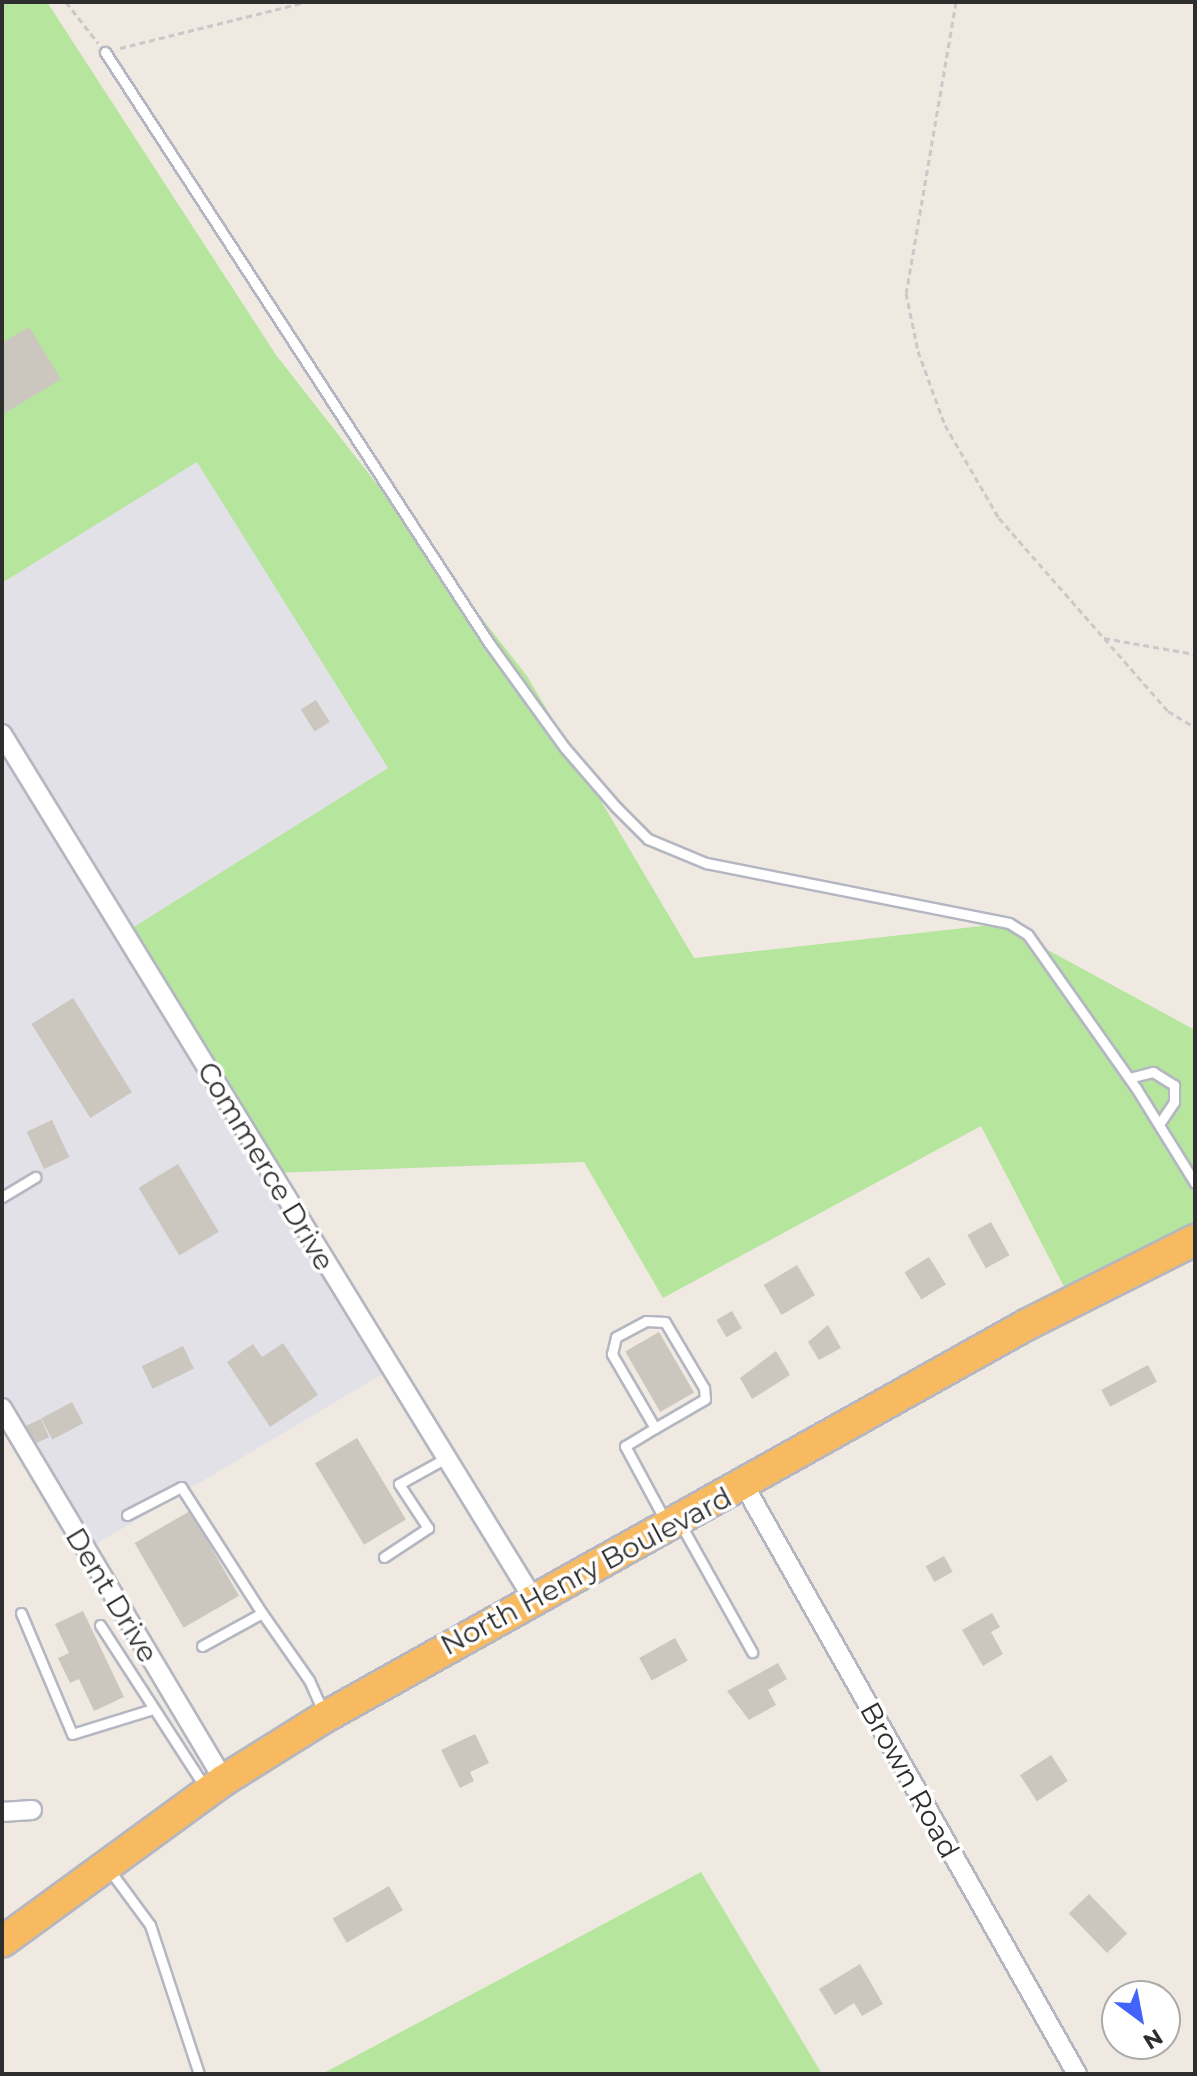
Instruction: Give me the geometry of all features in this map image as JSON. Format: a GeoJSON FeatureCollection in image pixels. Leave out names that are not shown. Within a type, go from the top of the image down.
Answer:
{"type":"FeatureCollection","features":[{"type":"Feature","properties":{"kind":"highway","name":"North Henry Boulevard"},"geometry":{"type":"LineString","coordinates":[[2,1942],[216,1786],[325,1717],[532,1597],[744,1485],[1028,1324],[1195,1240]]}},
{"type":"Feature","properties":{"kind":"street","name":"Commerce Drive"},"geometry":{"type":"LineString","coordinates":[[2,734],[532,1597]]}},
{"type":"Feature","properties":{"kind":"street","name":"Dent Drive"},"geometry":{"type":"LineString","coordinates":[[2,1408],[216,1786]]}},
{"type":"Feature","properties":{"kind":"street","name":"Brown Road"},"geometry":{"type":"LineString","coordinates":[[744,1485],[1077,2074]]}},
{"type":"Feature","properties":{"kind":"street"},"geometry":{"type":"LineString","coordinates":[[2,1812],[32,1810]]}},
{"type":"Feature","properties":{"kind":"lane"},"geometry":{"type":"LineString","coordinates":[[105,52],[489,643],[565,748],[627,818],[648,839],[706,863],[1009,923],[1028,935],[1160,1123],[1195,1183]]}},
{"type":"Feature","properties":{"kind":"lane"},"geometry":{"type":"LineString","coordinates":[[1129,1078],[1153,1072],[1174,1085],[1174,1102],[1160,1123]]}},
{"type":"Feature","properties":{"kind":"lane"},"geometry":{"type":"LineString","coordinates":[[2,1197],[35,1177]]}},
{"type":"Feature","properties":{"kind":"lane"},"geometry":{"type":"LineString","coordinates":[[655,1428],[612,1354],[616,1337],[646,1321],[665,1322],[704,1388],[705,1399],[625,1446],[752,1652]]}},
{"type":"Feature","properties":{"kind":"lane"},"geometry":{"type":"LineString","coordinates":[[384,1557],[428,1528],[399,1484],[446,1458]]}},
{"type":"Feature","properties":{"kind":"lane"},"geometry":{"type":"LineString","coordinates":[[127,1515],[181,1487],[309,1680],[325,1717]]}},
{"type":"Feature","properties":{"kind":"lane"},"geometry":{"type":"LineString","coordinates":[[21,1613],[72,1734],[153,1709]]}},
{"type":"Feature","properties":{"kind":"lane"},"geometry":{"type":"LineString","coordinates":[[202,1646],[262,1613]]}},
{"type":"Feature","properties":{"kind":"lane"},"geometry":{"type":"LineString","coordinates":[[100,1625],[153,1709],[216,1786]]}},
{"type":"Feature","properties":{"kind":"lane"},"geometry":{"type":"LineString","coordinates":[[106,1865],[150,1925],[199,2074]]}},
{"type":"Feature","properties":{"kind":"path"},"geometry":{"type":"LineString","coordinates":[[66,2],[105,52],[306,2]]}},
{"type":"Feature","properties":{"kind":"path"},"geometry":{"type":"LineString","coordinates":[[956,2],[906,293],[918,351],[945,425],[999,518],[1168,711],[1195,727]]}},
{"type":"Feature","properties":{"kind":"path"},"geometry":{"type":"LineString","coordinates":[[1104,638],[1195,654]]}},
{"type":"Feature","properties":{"kind":"shaded area"},"geometry":{"type":"Polygon","coordinates":[[[197,461],[388,768],[130,930],[386,1372],[81,1553],[2,1427],[2,583],[197,461]]]}},
{"type":"Feature","properties":{"kind":"green space"},"geometry":{"type":"Polygon","coordinates":[[[2,2],[47,2],[276,355],[527,676],[694,958],[1000,924],[1195,1030],[1195,1238],[1074,1306],[981,1126],[663,1298],[584,1162],[271,1173],[129,930],[388,768],[197,462],[2,583],[2,2]]]}},
{"type":"Feature","properties":{"kind":"green space"},"geometry":{"type":"Polygon","coordinates":[[[701,1872],[822,2074],[322,2074],[583,1935],[701,1872]]]}},
{"type":"Feature","properties":{"kind":"building"},"geometry":{"type":"Polygon","coordinates":[[[29,327],[61,379],[2,415],[2,343],[29,327]]]}},
{"type":"Feature","properties":{"kind":"building"},"geometry":{"type":"Polygon","coordinates":[[[316,700],[330,722],[315,732],[301,710],[316,700]]]}},
{"type":"Feature","properties":{"kind":"building"},"geometry":{"type":"Polygon","coordinates":[[[73,998],[132,1092],[90,1118],[31,1024],[73,998]]]}},
{"type":"Feature","properties":{"kind":"building"},"geometry":{"type":"Polygon","coordinates":[[[52,1120],[69,1157],[44,1169],[27,1132],[52,1120]]]}},
{"type":"Feature","properties":{"kind":"building"},"geometry":{"type":"Polygon","coordinates":[[[178,1164],[219,1232],[179,1255],[139,1188],[178,1164]]]}},
{"type":"Feature","properties":{"kind":"building"},"geometry":{"type":"Polygon","coordinates":[[[991,1222],[1009,1255],[986,1268],[967,1235],[991,1222]]]}},
{"type":"Feature","properties":{"kind":"building"},"geometry":{"type":"Polygon","coordinates":[[[929,1257],[946,1284],[921,1300],[904,1272],[929,1257]]]}},
{"type":"Feature","properties":{"kind":"building"},"geometry":{"type":"Polygon","coordinates":[[[797,1265],[815,1295],[782,1315],[764,1285],[797,1265]]]}},
{"type":"Feature","properties":{"kind":"building"},"geometry":{"type":"Polygon","coordinates":[[[732,1311],[742,1328],[726,1337],[716,1320],[732,1311]]]}},
{"type":"Feature","properties":{"kind":"building"},"geometry":{"type":"Polygon","coordinates":[[[828,1325],[841,1348],[819,1360],[808,1342],[828,1325]]]}},
{"type":"Feature","properties":{"kind":"building"},"geometry":{"type":"Polygon","coordinates":[[[659,1332],[694,1393],[660,1412],[625,1352],[659,1332]]]}},
{"type":"Feature","properties":{"kind":"building"},"geometry":{"type":"Polygon","coordinates":[[[283,1343],[318,1395],[270,1427],[227,1362],[253,1344],[262,1357],[283,1343]]]}},
{"type":"Feature","properties":{"kind":"building"},"geometry":{"type":"Polygon","coordinates":[[[183,1346],[194,1368],[153,1389],[142,1366],[183,1346]]]}},
{"type":"Feature","properties":{"kind":"building"},"geometry":{"type":"Polygon","coordinates":[[[776,1351],[790,1375],[752,1399],[740,1378],[776,1351]]]}},
{"type":"Feature","properties":{"kind":"building"},"geometry":{"type":"Polygon","coordinates":[[[1148,1365],[1157,1382],[1110,1407],[1101,1390],[1148,1365]]]}},
{"type":"Feature","properties":{"kind":"building"},"geometry":{"type":"Polygon","coordinates":[[[72,1402],[83,1423],[52,1440],[41,1418],[72,1402]]]}},
{"type":"Feature","properties":{"kind":"building"},"geometry":{"type":"Polygon","coordinates":[[[41,1419],[49,1437],[34,1444],[25,1426],[41,1419]]]}},
{"type":"Feature","properties":{"kind":"building"},"geometry":{"type":"Polygon","coordinates":[[[357,1438],[406,1519],[364,1545],[315,1463],[357,1438]]]}},
{"type":"Feature","properties":{"kind":"building"},"geometry":{"type":"Polygon","coordinates":[[[190,1511],[239,1596],[184,1628],[135,1543],[190,1511]]]}},
{"type":"Feature","properties":{"kind":"building"},"geometry":{"type":"Polygon","coordinates":[[[944,1556],[953,1572],[934,1582],[926,1566],[944,1556]]]}},
{"type":"Feature","properties":{"kind":"building"},"geometry":{"type":"Polygon","coordinates":[[[83,1611],[124,1697],[94,1711],[79,1679],[70,1683],[58,1658],[69,1653],[55,1624],[83,1611]]]}},
{"type":"Feature","properties":{"kind":"building"},"geometry":{"type":"Polygon","coordinates":[[[992,1613],[1000,1627],[991,1632],[1003,1654],[983,1666],[962,1630],[992,1613]]]}},
{"type":"Feature","properties":{"kind":"building"},"geometry":{"type":"Polygon","coordinates":[[[675,1638],[688,1661],[652,1681],[639,1658],[675,1638]]]}},
{"type":"Feature","properties":{"kind":"building"},"geometry":{"type":"Polygon","coordinates":[[[778,1663],[787,1679],[768,1690],[776,1705],[749,1720],[727,1691],[778,1663]]]}},
{"type":"Feature","properties":{"kind":"building"},"geometry":{"type":"Polygon","coordinates":[[[475,1734],[489,1763],[470,1772],[474,1781],[460,1788],[441,1750],[475,1734]]]}},
{"type":"Feature","properties":{"kind":"building"},"geometry":{"type":"Polygon","coordinates":[[[1051,1755],[1068,1781],[1037,1801],[1020,1775],[1051,1755]]]}},
{"type":"Feature","properties":{"kind":"building"},"geometry":{"type":"Polygon","coordinates":[[[389,1886],[403,1910],[347,1943],[333,1918],[389,1886]]]}},
{"type":"Feature","properties":{"kind":"building"},"geometry":{"type":"Polygon","coordinates":[[[1089,1894],[1127,1934],[1107,1953],[1069,1913],[1089,1894]]]}},
{"type":"Feature","properties":{"kind":"building"},"geometry":{"type":"Polygon","coordinates":[[[860,1964],[883,2004],[862,2016],[854,2003],[835,2015],[819,1989],[860,1964]]]}}]}
